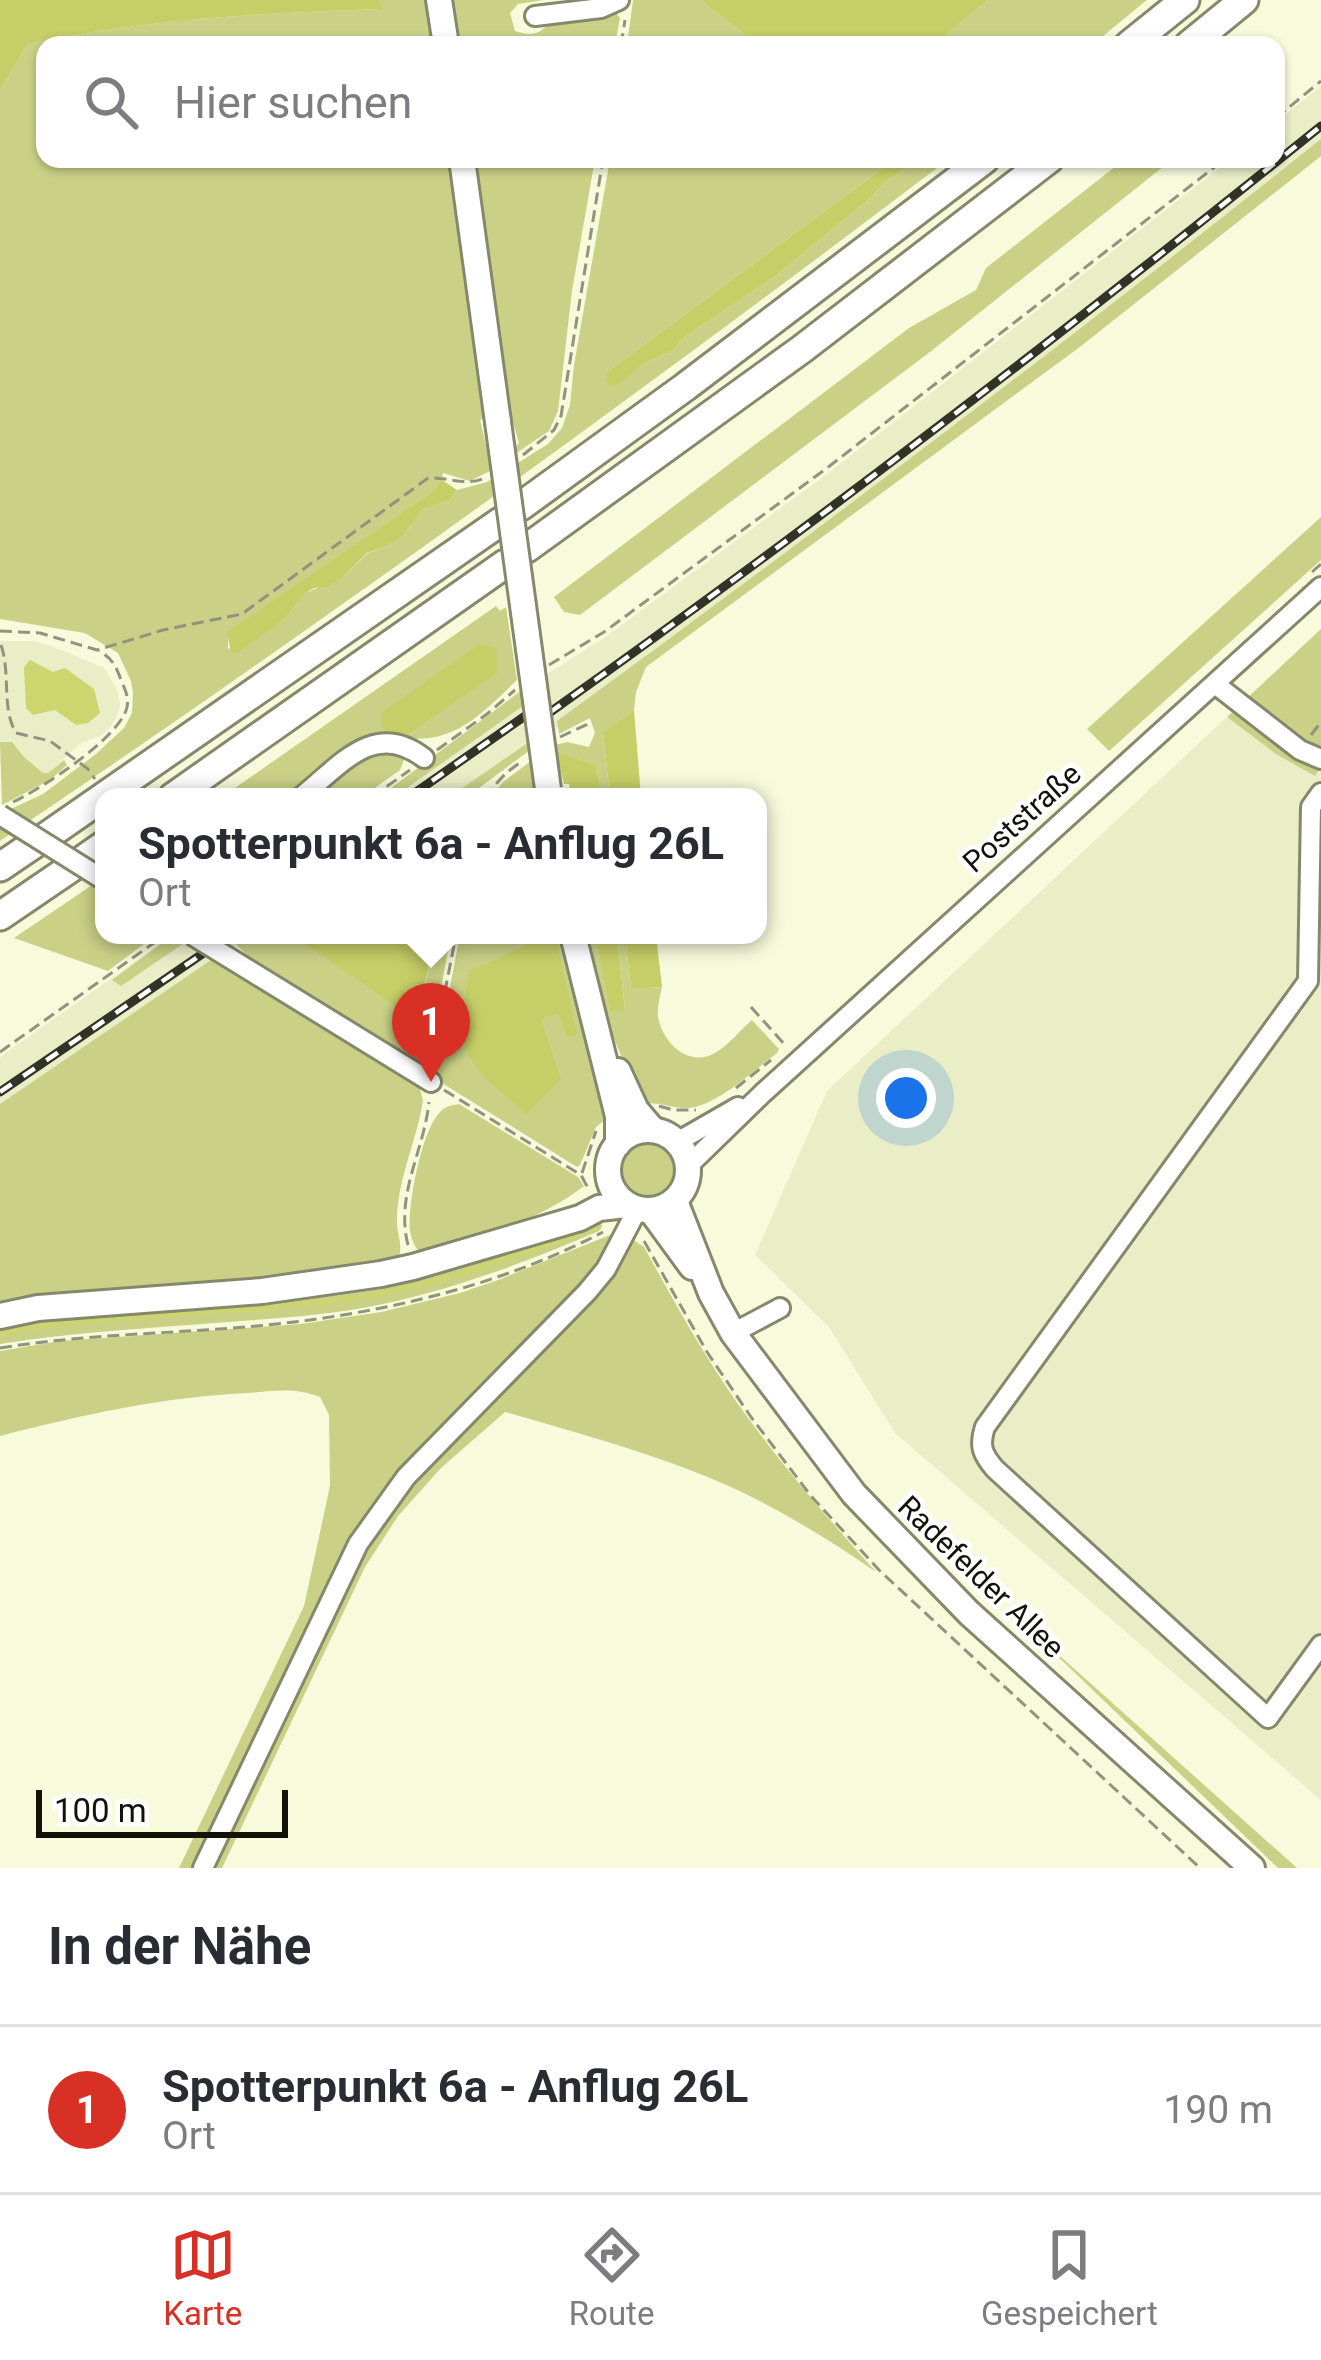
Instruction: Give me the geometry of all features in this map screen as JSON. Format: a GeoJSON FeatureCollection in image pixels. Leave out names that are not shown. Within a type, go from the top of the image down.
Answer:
{"type":"FeatureCollection","features":[{"type":"Feature","properties":{"kind":"highway"},"geometry":{"type":"LineString","coordinates":[[1140,36],[1185,0]]}},
{"type":"Feature","properties":{"kind":"highway"},"geometry":{"type":"LineString","coordinates":[[1200,36],[1244,0]]}},
{"type":"Feature","properties":{"kind":"highway"},"geometry":{"type":"LineString","coordinates":[[116,788],[510,514],[974,168]]}},
{"type":"Feature","properties":{"kind":"highway"},"geometry":{"type":"LineString","coordinates":[[185,788],[802,349],[1037,168]]}},
{"type":"Feature","properties":{"kind":"highway"},"geometry":{"type":"LineString","coordinates":[[0,867],[95,802]]}},
{"type":"Feature","properties":{"kind":"highway"},"geometry":{"type":"LineString","coordinates":[[0,916],[87,857]]}},
{"type":"Feature","properties":{"kind":"main road"},"geometry":{"type":"LineString","coordinates":[[439,0],[445,36]]}},
{"type":"Feature","properties":{"kind":"main road"},"geometry":{"type":"LineString","coordinates":[[463,168],[548,788]]}},
{"type":"Feature","properties":{"kind":"main road"},"geometry":{"type":"LineString","coordinates":[[575,944],[618,1117],[609,1135],[609,1181],[619,1199],[638,1208],[711,1292]]}},
{"type":"Feature","properties":{"kind":"main road"},"geometry":{"type":"LineString","coordinates":[[0,1316],[58,1306],[262,1291],[413,1268],[580,1218],[599,1208],[675,1201],[688,1178],[688,1165],[677,1142],[653,1118],[635,1110],[596,1023]]}},
{"type":"Feature","properties":{"kind":"main road"},"geometry":{"type":"LineString","coordinates":[[609,1135],[640,1131],[653,1118]]}},
{"type":"Feature","properties":{"kind":"main road"},"geometry":{"type":"LineString","coordinates":[[478,1249],[570,1206],[609,1181]]}},
{"type":"Feature","properties":{"kind":"main road"},"geometry":{"type":"LineString","coordinates":[[675,1201],[711,1292]]}},
{"type":"Feature","properties":{"kind":"main road","name":"Radefelder Allee"},"geometry":{"type":"LineString","coordinates":[[711,1292],[733,1333],[854,1494],[896,1540],[969,1613],[1252,1868]]}},
{"type":"Feature","properties":{"kind":"street"},"geometry":{"type":"LineString","coordinates":[[535,16],[601,8],[619,0]]}},
{"type":"Feature","properties":{"kind":"street","name":"Poststraße"},"geometry":{"type":"LineString","coordinates":[[688,1165],[1215,684],[1313,583]]}},
{"type":"Feature","properties":{"kind":"street"},"geometry":{"type":"LineString","coordinates":[[1215,684],[1300,750],[1321,759]]}},
{"type":"Feature","properties":{"kind":"street"},"geometry":{"type":"LineString","coordinates":[[313,788],[378,742],[410,746],[424,758]]}},
{"type":"Feature","properties":{"kind":"street"},"geometry":{"type":"LineString","coordinates":[[1321,793],[1311,807],[1308,981],[985,1427],[981,1442],[983,1455],[995,1469],[1268,1718],[1321,1645]]}},
{"type":"Feature","properties":{"kind":"street"},"geometry":{"type":"LineString","coordinates":[[0,812],[95,874]]}},
{"type":"Feature","properties":{"kind":"street"},"geometry":{"type":"LineString","coordinates":[[207,944],[431,1082]]}},
{"type":"Feature","properties":{"kind":"street","name":"Poststraße"},"geometry":{"type":"LineString","coordinates":[[677,1142],[764,1093]]}},
{"type":"Feature","properties":{"kind":"street"},"geometry":{"type":"LineString","coordinates":[[202,1868],[358,1544],[380,1510],[406,1477],[587,1292],[606,1269],[638,1208]]}},
{"type":"Feature","properties":{"kind":"street"},"geometry":{"type":"LineString","coordinates":[[733,1333],[780,1308]]}},
{"type":"Feature","properties":{"kind":"street"},"geometry":{"type":"LineString","coordinates":[[279,1660],[298,1669]]}},
{"type":"Feature","properties":{"kind":"path"},"geometry":{"type":"LineString","coordinates":[[623,36],[625,22]]}},
{"type":"Feature","properties":{"kind":"path"},"geometry":{"type":"LineString","coordinates":[[1285,111],[1321,81]]}},
{"type":"Feature","properties":{"kind":"path"},"geometry":{"type":"LineString","coordinates":[[515,461],[554,430],[561,416],[602,168]]}},
{"type":"Feature","properties":{"kind":"path"},"geometry":{"type":"LineString","coordinates":[[543,669],[604,632],[809,481],[1214,168]]}},
{"type":"Feature","properties":{"kind":"path"},"geometry":{"type":"LineString","coordinates":[[97,650],[242,614],[428,478],[478,482],[494,472]]}},
{"type":"Feature","properties":{"kind":"path"},"geometry":{"type":"LineString","coordinates":[[1313,583],[1321,564]]}},
{"type":"Feature","properties":{"kind":"path"},"geometry":{"type":"LineString","coordinates":[[0,631],[40,633],[97,650],[115,664],[128,695],[127,710],[114,730],[62,775],[0,812]]}},
{"type":"Feature","properties":{"kind":"path"},"geometry":{"type":"LineString","coordinates":[[1,645],[9,694],[7,718],[16,734],[50,741],[88,770],[102,788]]}},
{"type":"Feature","properties":{"kind":"path"},"geometry":{"type":"LineString","coordinates":[[385,788],[522,683]]}},
{"type":"Feature","properties":{"kind":"path"},"geometry":{"type":"LineString","coordinates":[[553,740],[590,724]]}},
{"type":"Feature","properties":{"kind":"path"},"geometry":{"type":"LineString","coordinates":[[492,788],[532,754]]}},
{"type":"Feature","properties":{"kind":"path"},"geometry":{"type":"LineString","coordinates":[[0,1052],[152,944]]}},
{"type":"Feature","properties":{"kind":"path"},"geometry":{"type":"LineString","coordinates":[[751,1007],[800,1060]]}},
{"type":"Feature","properties":{"kind":"path"},"geometry":{"type":"LineString","coordinates":[[724,1095],[772,1060]]}},
{"type":"Feature","properties":{"kind":"path"},"geometry":{"type":"LineString","coordinates":[[431,1082],[581,1175],[588,1150],[609,1135]]}},
{"type":"Feature","properties":{"kind":"path"},"geometry":{"type":"LineString","coordinates":[[653,1118],[673,1110],[698,1110]]}},
{"type":"Feature","properties":{"kind":"path"},"geometry":{"type":"LineString","coordinates":[[404,1216],[413,1268]]}},
{"type":"Feature","properties":{"kind":"path"},"geometry":{"type":"LineString","coordinates":[[0,1348],[61,1338],[345,1315],[458,1289],[558,1253],[610,1228],[642,1239],[751,1418],[811,1496],[879,1570],[1200,1868]]}},
{"type":"Feature","properties":{"kind":"shaded area"},"geometry":{"type":"Polygon","coordinates":[[[0,0],[380,0],[381,9],[248,15],[36,36],[0,90],[0,0]]]}},
{"type":"Feature","properties":{"kind":"shaded area"},"geometry":{"type":"Polygon","coordinates":[[[380,0],[431,0],[436,36],[66,36],[247,15],[380,9],[380,0]]]}},
{"type":"Feature","properties":{"kind":"shaded area"},"geometry":{"type":"Polygon","coordinates":[[[451,0],[544,0],[518,4],[510,13],[515,31],[531,34],[580,12],[613,9],[620,18],[617,36],[457,36],[451,0]]]}},
{"type":"Feature","properties":{"kind":"shaded area"},"geometry":{"type":"Polygon","coordinates":[[[633,0],[700,0],[746,36],[628,36],[633,0]]]}},
{"type":"Feature","properties":{"kind":"shaded area"},"geometry":{"type":"Polygon","coordinates":[[[700,0],[988,0],[945,36],[746,36],[700,0]]]}},
{"type":"Feature","properties":{"kind":"shaded area"},"geometry":{"type":"Polygon","coordinates":[[[988,0],[1147,0],[1103,36],[945,36],[988,0]]]}},
{"type":"Feature","properties":{"kind":"shaded area"},"geometry":{"type":"Polygon","coordinates":[[[36,42],[36,168],[453,168],[484,396],[485,418],[480,420],[492,470],[470,481],[443,473],[431,492],[228,632],[228,649],[270,629],[306,593],[344,576],[368,553],[391,544],[422,510],[450,500],[457,490],[487,482],[548,444],[562,428],[570,405],[608,168],[883,168],[607,372],[672,351],[686,336],[774,277],[886,181],[907,168],[937,168],[479,507],[0,841],[0,814],[43,794],[96,754],[124,728],[132,713],[133,693],[118,653],[85,633],[0,619],[0,90],[28,44],[36,42]]]}},
{"type":"Feature","properties":{"kind":"shaded area"},"geometry":{"type":"Polygon","coordinates":[[[1321,86],[1321,156],[1081,346],[557,729],[529,742],[462,788],[391,788],[831,471],[1219,168],[1285,168],[1285,115],[1321,86]]]}},
{"type":"Feature","properties":{"kind":"shaded area"},"geometry":{"type":"Polygon","coordinates":[[[1321,139],[1321,156],[1081,346],[646,667],[634,710],[603,732],[609,788],[600,788],[596,765],[556,751],[555,745],[567,742],[589,747],[595,733],[590,718],[559,734],[557,721],[942,434],[1321,139]]]}},
{"type":"Feature","properties":{"kind":"shaded area"},"geometry":{"type":"Polygon","coordinates":[[[474,168],[593,168],[558,411],[549,431],[515,454],[519,443],[508,405],[474,168]]]}},
{"type":"Feature","properties":{"kind":"shaded area"},"geometry":{"type":"Polygon","coordinates":[[[883,168],[907,168],[774,277],[686,336],[672,351],[643,364],[618,385],[606,382],[607,372],[883,168]]]}},
{"type":"Feature","properties":{"kind":"shaded area"},"geometry":{"type":"Polygon","coordinates":[[[1114,168],[1162,168],[930,352],[580,615],[564,612],[554,597],[909,328],[976,290],[986,268],[1114,168]]]}},
{"type":"Feature","properties":{"kind":"shaded area"},"geometry":{"type":"Polygon","coordinates":[[[442,480],[457,490],[450,500],[422,510],[391,544],[367,553],[328,587],[306,593],[285,619],[231,653],[227,632],[442,480]]]}},
{"type":"Feature","properties":{"kind":"shaded area"},"geometry":{"type":"Polygon","coordinates":[[[1321,517],[1321,560],[1109,751],[1087,729],[1321,517]]]}},
{"type":"Feature","properties":{"kind":"shaded area"},"geometry":{"type":"Polygon","coordinates":[[[496,606],[500,611],[506,607],[517,680],[467,724],[439,736],[404,738],[496,673],[308,788],[235,788],[496,606]]]}},
{"type":"Feature","properties":{"kind":"shaded area"},"geometry":{"type":"Polygon","coordinates":[[[1321,629],[1321,766],[1315,776],[1227,717],[1321,629]]]}},
{"type":"Feature","properties":{"kind":"shaded area"},"geometry":{"type":"Polygon","coordinates":[[[0,641],[46,644],[90,662],[104,668],[117,689],[118,715],[109,729],[81,743],[48,773],[12,742],[0,742],[0,641]]]}},
{"type":"Feature","properties":{"kind":"shaded area"},"geometry":{"type":"Polygon","coordinates":[[[480,644],[497,648],[497,673],[404,738],[390,737],[381,726],[382,712],[480,644]]]}},
{"type":"Feature","properties":{"kind":"shaded area"},"geometry":{"type":"Polygon","coordinates":[[[30,660],[53,672],[65,668],[94,689],[100,713],[76,725],[55,710],[33,715],[26,708],[24,667],[30,660]]]}},
{"type":"Feature","properties":{"kind":"shaded area"},"geometry":{"type":"Polygon","coordinates":[[[522,690],[523,706],[407,788],[391,788],[522,690]]]}},
{"type":"Feature","properties":{"kind":"shaded area"},"geometry":{"type":"Polygon","coordinates":[[[634,710],[640,788],[609,788],[603,732],[634,710]]]}},
{"type":"Feature","properties":{"kind":"shaded area"},"geometry":{"type":"Polygon","coordinates":[[[1227,717],[1276,754],[1321,766],[1321,1800],[895,1433],[829,1327],[755,1255],[827,1091],[1227,717]]]}},
{"type":"Feature","properties":{"kind":"shaded area"},"geometry":{"type":"Polygon","coordinates":[[[0,742],[12,742],[43,773],[64,760],[67,765],[50,780],[2,805],[0,742]]]}},
{"type":"Feature","properties":{"kind":"shaded area"},"geometry":{"type":"Polygon","coordinates":[[[529,742],[530,750],[479,788],[462,788],[529,742]]]}},
{"type":"Feature","properties":{"kind":"shaded area"},"geometry":{"type":"Polygon","coordinates":[[[401,750],[405,757],[400,770],[375,788],[319,788],[362,754],[401,750]]]}},
{"type":"Feature","properties":{"kind":"shaded area"},"geometry":{"type":"Polygon","coordinates":[[[556,751],[596,765],[600,788],[564,784],[556,751]]]}},
{"type":"Feature","properties":{"kind":"shaded area"},"geometry":{"type":"Polygon","coordinates":[[[531,761],[534,788],[498,788],[531,761]]]}},
{"type":"Feature","properties":{"kind":"shaded area"},"geometry":{"type":"Polygon","coordinates":[[[95,883],[95,944],[144,944],[108,971],[14,938],[95,883]]]}},
{"type":"Feature","properties":{"kind":"shaded area"},"geometry":{"type":"Polygon","coordinates":[[[160,944],[238,944],[0,1104],[0,1057],[160,944]]]}},
{"type":"Feature","properties":{"kind":"shaded area"},"geometry":{"type":"Polygon","coordinates":[[[161,944],[183,944],[121,986],[112,980],[161,944]]]}},
{"type":"Feature","properties":{"kind":"shaded area"},"geometry":{"type":"Polygon","coordinates":[[[305,944],[436,944],[415,1019],[305,944]]]}},
{"type":"Feature","properties":{"kind":"shaded area"},"geometry":{"type":"Polygon","coordinates":[[[306,944],[416,1018],[436,944],[449,944],[427,1062],[415,1065],[264,970],[236,945],[306,944]]]}},
{"type":"Feature","properties":{"kind":"shaded area"},"geometry":{"type":"Polygon","coordinates":[[[458,944],[566,944],[610,1116],[596,1127],[577,1167],[437,1080],[435,1065],[458,944]]]}},
{"type":"Feature","properties":{"kind":"shaded area"},"geometry":{"type":"Polygon","coordinates":[[[528,944],[557,944],[577,1035],[568,1038],[558,1013],[541,1019],[561,1080],[527,1114],[476,1067],[464,1043],[469,970],[528,944]]]}},
{"type":"Feature","properties":{"kind":"shaded area"},"geometry":{"type":"Polygon","coordinates":[[[585,944],[597,944],[612,1012],[625,1009],[618,944],[626,944],[631,989],[662,987],[658,1017],[665,1036],[686,1055],[715,1053],[752,1020],[779,1049],[735,1086],[699,1106],[642,1104],[605,1018],[585,944]]]}},
{"type":"Feature","properties":{"kind":"shaded area"},"geometry":{"type":"Polygon","coordinates":[[[597,944],[618,944],[625,1010],[611,1012],[597,944]]]}},
{"type":"Feature","properties":{"kind":"shaded area"},"geometry":{"type":"Polygon","coordinates":[[[626,944],[657,944],[662,987],[631,989],[626,944]]]}},
{"type":"Feature","properties":{"kind":"shaded area"},"geometry":{"type":"Polygon","coordinates":[[[211,960],[418,1083],[423,1100],[400,1193],[397,1261],[348,1271],[0,1305],[0,1104],[211,960]]]}},
{"type":"Feature","properties":{"kind":"shaded area"},"geometry":{"type":"Polygon","coordinates":[[[459,1104],[578,1177],[584,1186],[527,1219],[423,1255],[410,1231],[417,1168],[434,1120],[441,1111],[459,1104]]]}},
{"type":"Feature","properties":{"kind":"shaded area"},"geometry":{"type":"Polygon","coordinates":[[[649,1138],[671,1148],[681,1170],[671,1192],[649,1202],[627,1192],[617,1170],[627,1148],[649,1138]]]}},
{"type":"Feature","properties":{"kind":"shaded area"},"geometry":{"type":"Polygon","coordinates":[[[600,1216],[599,1231],[573,1242],[466,1282],[383,1304],[306,1316],[0,1344],[0,1324],[61,1314],[249,1301],[600,1216]]]}},
{"type":"Feature","properties":{"kind":"shaded area"},"geometry":{"type":"Polygon","coordinates":[[[615,1233],[575,1290],[428,1441],[361,1522],[342,1552],[192,1868],[179,1868],[304,1606],[330,1486],[329,1415],[320,1397],[275,1391],[153,1403],[0,1436],[0,1351],[60,1341],[301,1324],[381,1312],[460,1293],[615,1233]]]}},
{"type":"Feature","properties":{"kind":"shaded area"},"geometry":{"type":"Polygon","coordinates":[[[632,1239],[644,1247],[751,1422],[876,1572],[786,1515],[715,1480],[505,1412],[441,1468],[398,1516],[365,1567],[222,1868],[213,1868],[359,1564],[392,1512],[594,1299],[616,1271],[632,1239]]]}},
{"type":"Feature","properties":{"kind":"shaded area"},"geometry":{"type":"Polygon","coordinates":[[[1023,1623],[1297,1868],[1278,1868],[1023,1623]]]}},
{"type":"Feature","properties":{"kind":"waterway"},"geometry":{"type":"LineString","coordinates":[[0,1333],[380,1294],[474,1269],[596,1227]]}},
{"type":"Feature","properties":{"kind":"railway"},"geometry":{"type":"LineString","coordinates":[[1285,155],[1321,126]]}},
{"type":"Feature","properties":{"kind":"railway"},"geometry":{"type":"LineString","coordinates":[[549,713],[940,425],[1268,168]]}},
{"type":"Feature","properties":{"kind":"railway"},"geometry":{"type":"LineString","coordinates":[[422,788],[525,716]]}},
{"type":"Feature","properties":{"kind":"railway"},"geometry":{"type":"LineString","coordinates":[[0,1092],[217,944]]}},
{"type":"Feature","properties":{"kind":"place","name":"Spotterpunkt 6a - Anflug 26L"},"geometry":{"type":"Point","coordinates":[431,1082]}}]}
